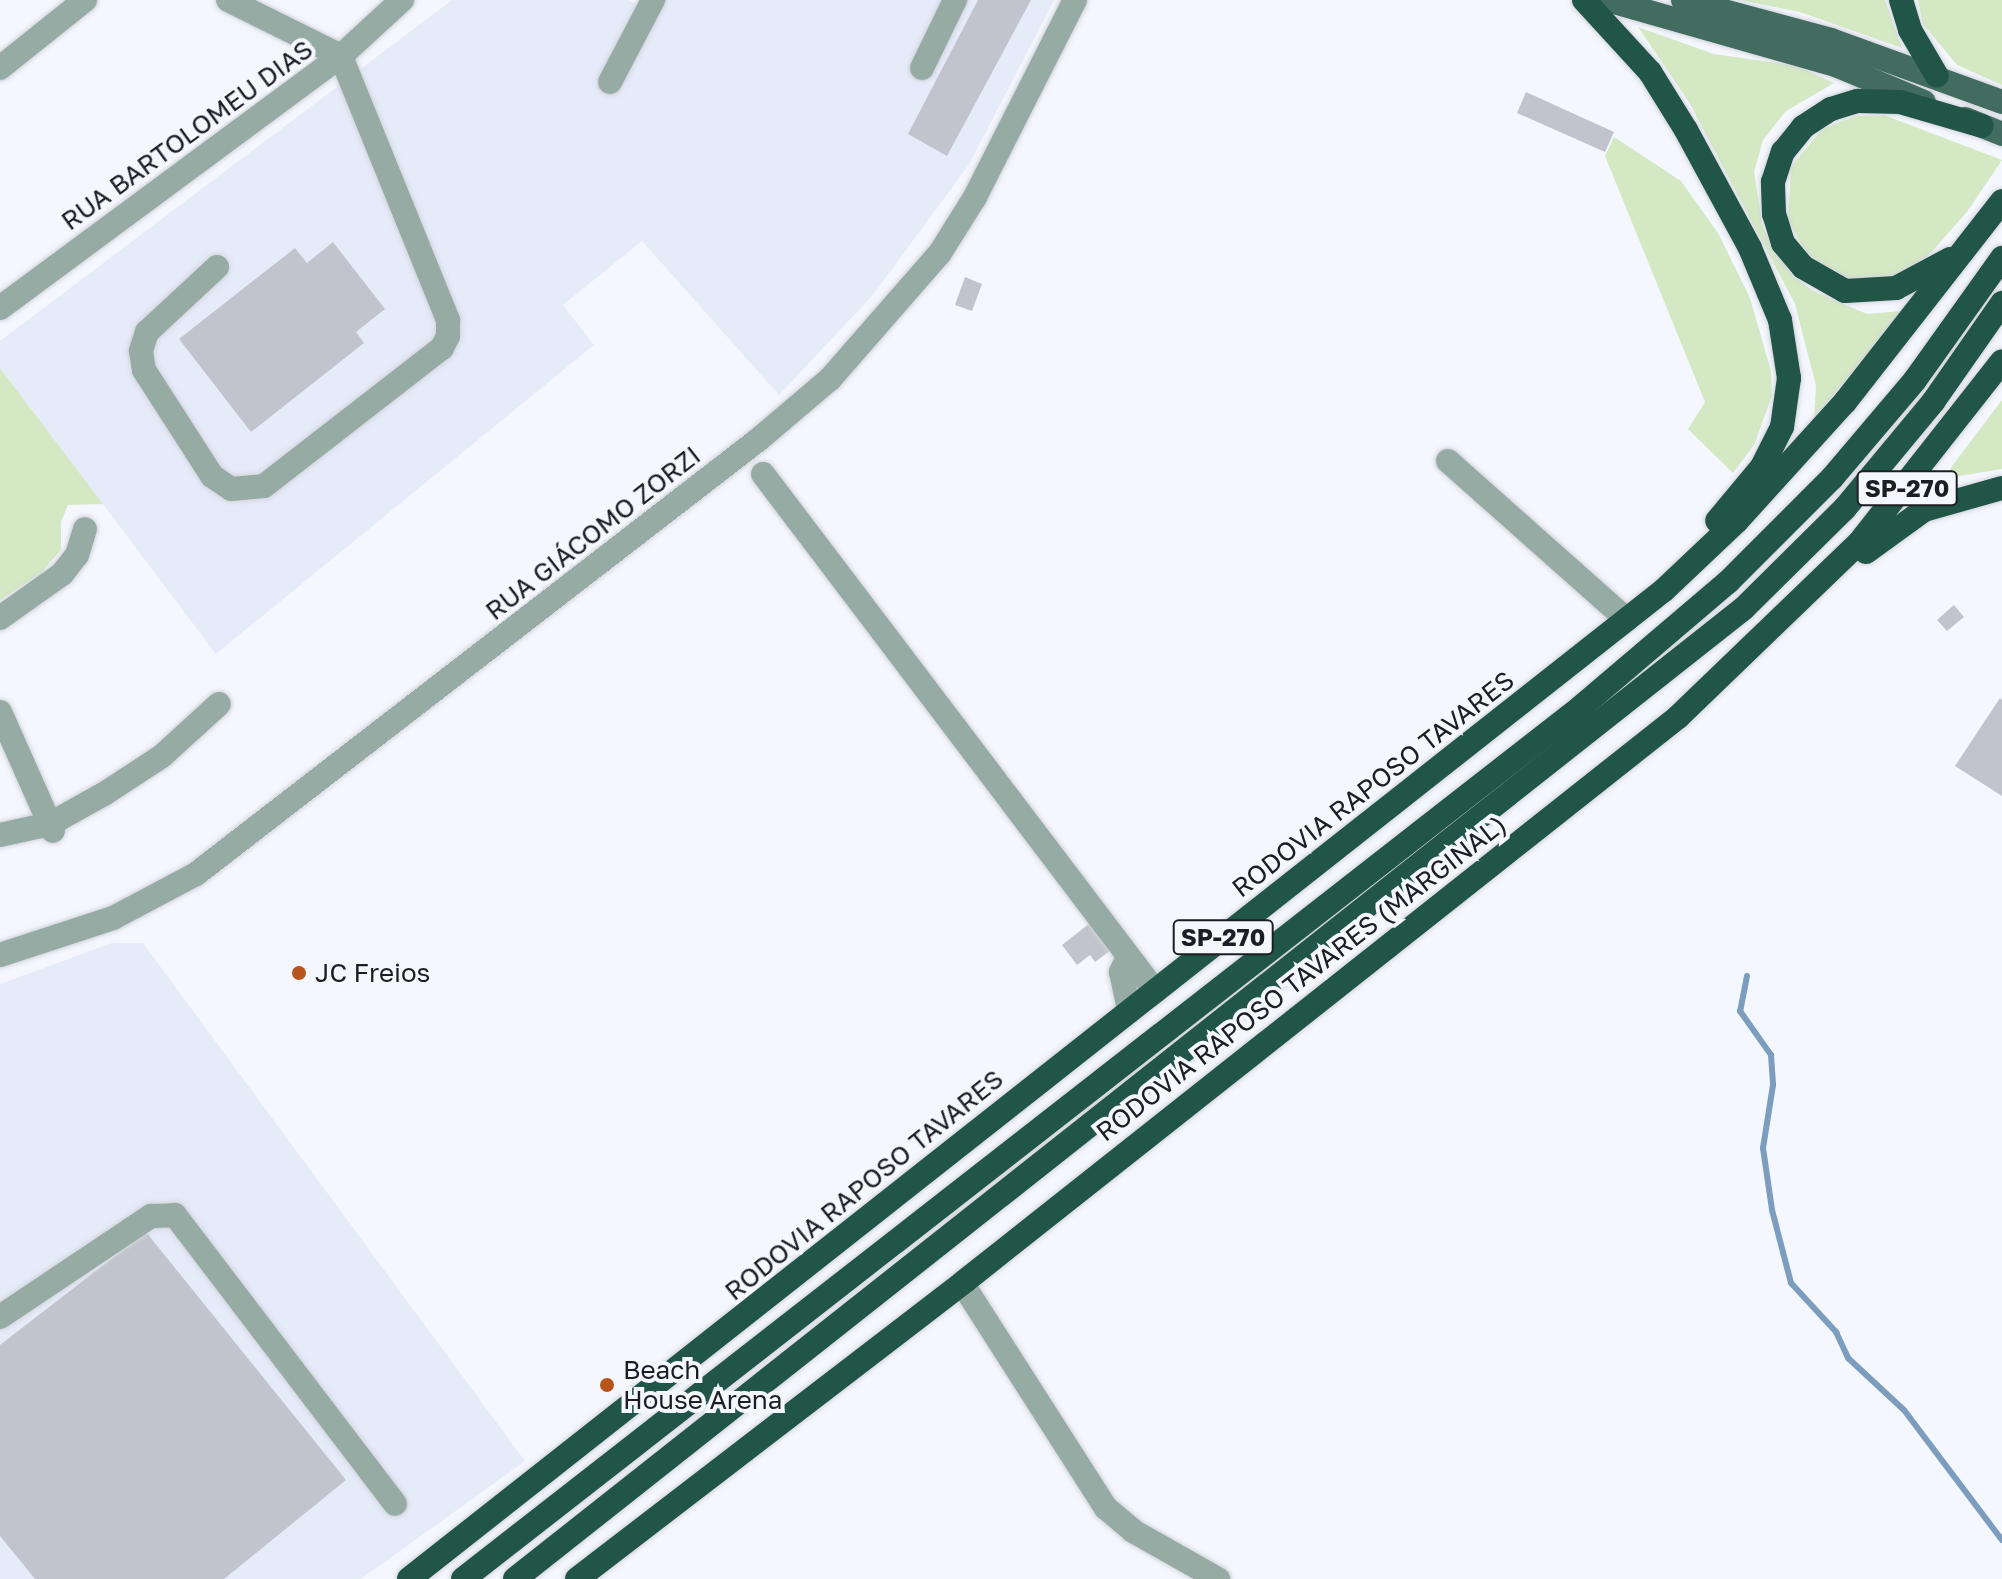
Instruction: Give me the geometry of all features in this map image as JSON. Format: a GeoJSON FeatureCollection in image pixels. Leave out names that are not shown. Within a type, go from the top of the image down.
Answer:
{"type":"FeatureCollection","features":[{"type":"Feature","properties":{"kind":"highway"},"geometry":{"type":"LineString","coordinates":[[1584,0],[1650,72],[1686,130],[1750,248],[1787,349],[1787,405],[1762,467],[1635,613]]}},
{"type":"Feature","properties":{"kind":"highway"},"geometry":{"type":"LineString","coordinates":[[1901,0],[1910,30],[1937,76]]}},
{"type":"Feature","properties":{"kind":"highway"},"geometry":{"type":"LineString","coordinates":[[1979,234],[1916,281],[1883,292],[1845,291],[1803,267],[1783,243],[1774,214],[1773,182],[1783,152],[1803,127],[1831,109],[1858,101],[1900,102],[1992,130]]}},
{"type":"Feature","properties":{"kind":"highway","name":"RODOVIA RAPOSO TAVARES"},"geometry":{"type":"LineString","coordinates":[[409,1579],[1635,613],[1737,521],[1845,402],[2002,201]]}},
{"type":"Feature","properties":{"kind":"highway","name":"SP-270"},"geometry":{"type":"LineString","coordinates":[[463,1579],[1581,707],[1728,582],[1843,466],[1915,380],[2002,258]]}},
{"type":"Feature","properties":{"kind":"highway","name":"SP-270"},"geometry":{"type":"LineString","coordinates":[[515,1579],[1744,608],[1845,508],[1933,402],[2002,303]]}},
{"type":"Feature","properties":{"kind":"highway","name":"RODOVIA RAPOSO TAVARES (MARGINAL)"},"geometry":{"type":"LineString","coordinates":[[577,1579],[962,1283],[1678,717],[1798,604],[1906,489],[2002,361]]}},
{"type":"Feature","properties":{"kind":"highway"},"geometry":{"type":"LineString","coordinates":[[1798,604],[1924,510],[2002,488]]}},
{"type":"Feature","properties":{"kind":"main road"},"geometry":{"type":"LineString","coordinates":[[1607,0],[1838,66],[1992,130]]}},
{"type":"Feature","properties":{"kind":"main road"},"geometry":{"type":"LineString","coordinates":[[1683,0],[1831,40],[2002,102]]}},
{"type":"Feature","properties":{"kind":"street"},"geometry":{"type":"LineString","coordinates":[[0,68],[85,0]]}},
{"type":"Feature","properties":{"kind":"street"},"geometry":{"type":"LineString","coordinates":[[217,267],[147,332],[141,351],[144,370],[212,476],[231,489],[264,486],[442,348],[448,320],[341,56],[228,0]]}},
{"type":"Feature","properties":{"kind":"street","name":"RUA BARTOLOMEU DIAS"},"geometry":{"type":"LineString","coordinates":[[0,308],[341,56],[402,0]]}},
{"type":"Feature","properties":{"kind":"street"},"geometry":{"type":"LineString","coordinates":[[610,82],[653,0]]}},
{"type":"Feature","properties":{"kind":"street"},"geometry":{"type":"LineString","coordinates":[[922,68],[955,0]]}},
{"type":"Feature","properties":{"kind":"street","name":"RUA GIÁCOMO ZORZI"},"geometry":{"type":"LineString","coordinates":[[0,955],[113,918],[196,874],[758,440],[830,379],[940,253],[975,197],[1075,0]]}},
{"type":"Feature","properties":{"kind":"street"},"geometry":{"type":"LineString","coordinates":[[1448,461],[1635,613]]}},
{"type":"Feature","properties":{"kind":"street"},"geometry":{"type":"LineString","coordinates":[[763,474],[1155,991]]}},
{"type":"Feature","properties":{"kind":"street"},"geometry":{"type":"LineString","coordinates":[[0,618],[62,574],[77,555],[85,529]]}},
{"type":"Feature","properties":{"kind":"street"},"geometry":{"type":"LineString","coordinates":[[0,835],[51,828],[162,756],[219,704]]}},
{"type":"Feature","properties":{"kind":"street"},"geometry":{"type":"LineString","coordinates":[[0,712],[51,828]]}},
{"type":"Feature","properties":{"kind":"street"},"geometry":{"type":"LineString","coordinates":[[1128,957],[1121,972],[1129,1011]]}},
{"type":"Feature","properties":{"kind":"street"},"geometry":{"type":"LineString","coordinates":[[0,1317],[151,1216],[175,1215],[395,1504]]}},
{"type":"Feature","properties":{"kind":"street"},"geometry":{"type":"LineString","coordinates":[[962,1283],[1106,1508],[1133,1531],[1218,1579]]}},
{"type":"Feature","properties":{"kind":"shaded area"},"geometry":{"type":"Polygon","coordinates":[[[452,0],[628,0],[636,4],[647,0],[1054,0],[970,163],[873,295],[779,395],[642,241],[563,305],[594,345],[216,654],[0,368],[0,341],[452,0]]]}},
{"type":"Feature","properties":{"kind":"shaded area"},"geometry":{"type":"Polygon","coordinates":[[[112,943],[143,943],[525,1461],[361,1579],[0,1579],[0,984],[112,943]]]}},
{"type":"Feature","properties":{"kind":"green space"},"geometry":{"type":"Polygon","coordinates":[[[1739,0],[1885,0],[1902,48],[1800,12],[1739,0]]]}},
{"type":"Feature","properties":{"kind":"green space"},"geometry":{"type":"Polygon","coordinates":[[[1918,0],[2002,0],[2002,85],[1957,65],[1923,24],[1918,0]]]}},
{"type":"Feature","properties":{"kind":"green space"},"geometry":{"type":"Polygon","coordinates":[[[1638,27],[1714,54],[1797,66],[1834,83],[1786,111],[1763,140],[1754,172],[1763,228],[1792,275],[1813,291],[1867,314],[1902,311],[1814,419],[1816,386],[1795,304],[1689,102],[1638,27]]]}},
{"type":"Feature","properties":{"kind":"green space"},"geometry":{"type":"Polygon","coordinates":[[[1884,115],[2002,160],[1967,212],[1927,257],[1890,278],[1849,279],[1820,266],[1802,246],[1788,219],[1791,167],[1822,129],[1856,116],[1884,115]]]}},
{"type":"Feature","properties":{"kind":"green space"},"geometry":{"type":"Polygon","coordinates":[[[1614,137],[1681,181],[1718,233],[1750,298],[1771,371],[1772,396],[1754,445],[1733,473],[1688,429],[1705,402],[1605,156],[1614,137]]]}},
{"type":"Feature","properties":{"kind":"green space"},"geometry":{"type":"Polygon","coordinates":[[[0,368],[103,504],[68,505],[61,522],[61,550],[40,574],[0,600],[0,368]]]}},
{"type":"Feature","properties":{"kind":"green space"},"geometry":{"type":"Polygon","coordinates":[[[2002,400],[2002,469],[1947,478],[1952,466],[2002,400]]]}},
{"type":"Feature","properties":{"kind":"building"},"geometry":{"type":"Polygon","coordinates":[[[978,0],[1031,0],[947,156],[908,134],[978,0]]]}},
{"type":"Feature","properties":{"kind":"building"},"geometry":{"type":"Polygon","coordinates":[[[1526,92],[1614,132],[1605,152],[1517,113],[1526,92]]]}},
{"type":"Feature","properties":{"kind":"building"},"geometry":{"type":"Polygon","coordinates":[[[333,242],[385,309],[356,332],[364,343],[251,432],[179,339],[295,248],[307,263],[333,242]]]}},
{"type":"Feature","properties":{"kind":"building"},"geometry":{"type":"Polygon","coordinates":[[[965,277],[982,284],[972,311],[955,305],[965,277]]]}},
{"type":"Feature","properties":{"kind":"building"},"geometry":{"type":"Polygon","coordinates":[[[1954,605],[1964,617],[1947,631],[1937,620],[1954,605]]]}},
{"type":"Feature","properties":{"kind":"building"},"geometry":{"type":"Polygon","coordinates":[[[2000,698],[2002,700],[2002,796],[1955,766],[2000,698]]]}},
{"type":"Feature","properties":{"kind":"building"},"geometry":{"type":"Polygon","coordinates":[[[1090,923],[1123,941],[1095,962],[1090,955],[1077,965],[1062,945],[1090,923]]]}},
{"type":"Feature","properties":{"kind":"building"},"geometry":{"type":"Polygon","coordinates":[[[146,1232],[346,1480],[224,1579],[35,1579],[0,1536],[0,1345],[146,1232]]]}},
{"type":"Feature","properties":{"kind":"waterway"},"geometry":{"type":"LineString","coordinates":[[1747,976],[1740,1011],[1771,1055],[1773,1085],[1763,1148],[1772,1210],[1791,1283],[1836,1332],[1848,1358],[1904,1410],[2002,1540]]}},
{"type":"Feature","properties":{"kind":"place","name":"JC Freios"},"geometry":{"type":"Point","coordinates":[299,973]}},
{"type":"Feature","properties":{"kind":"place","name":"Beach House Arena"},"geometry":{"type":"Point","coordinates":[607,1385]}}]}
